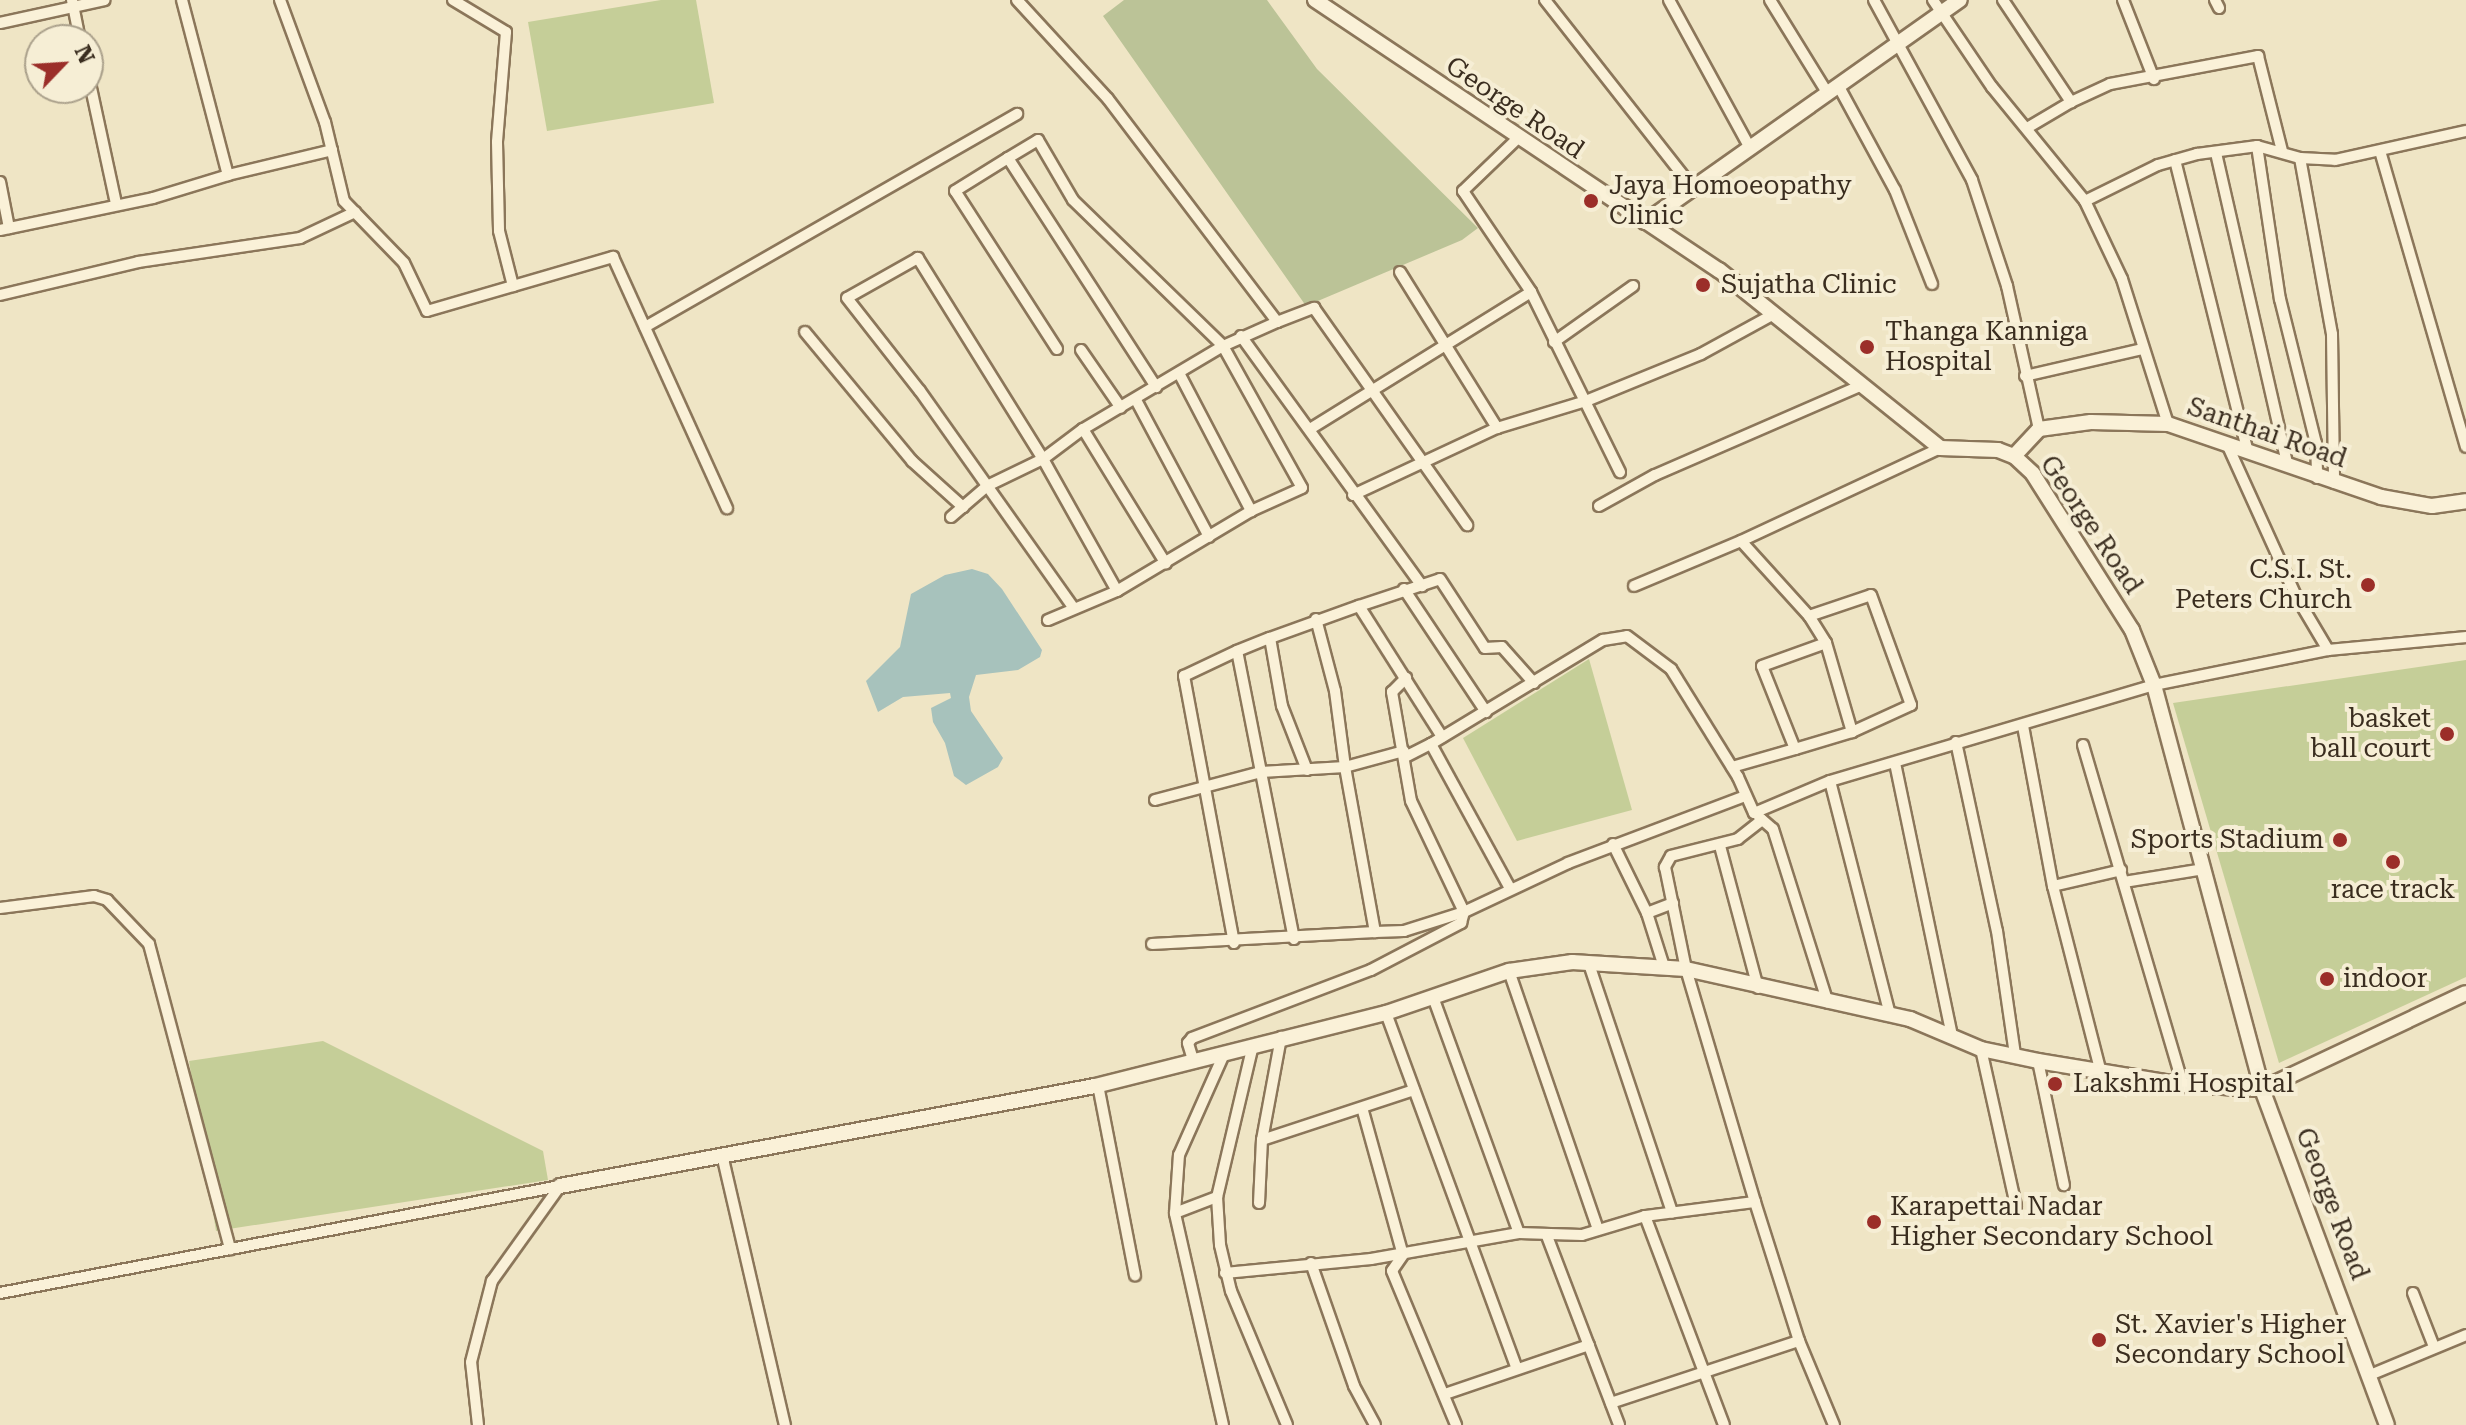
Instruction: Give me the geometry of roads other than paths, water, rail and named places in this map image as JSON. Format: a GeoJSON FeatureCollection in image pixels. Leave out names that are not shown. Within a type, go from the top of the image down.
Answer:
{"type":"FeatureCollection","features":[{"type":"Feature","properties":{"kind":"street"},"geometry":{"type":"LineString","coordinates":[[0,23],[73,4],[105,0]]}},
{"type":"Feature","properties":{"kind":"street"},"geometry":{"type":"LineString","coordinates":[[182,0],[228,175]]}},
{"type":"Feature","properties":{"kind":"street"},"geometry":{"type":"LineString","coordinates":[[280,0],[332,150],[344,201],[404,263],[427,311],[613,257],[727,508]]}},
{"type":"Feature","properties":{"kind":"street"},"geometry":{"type":"LineString","coordinates":[[453,0],[506,32],[497,142],[498,201],[499,231],[513,286]]}},
{"type":"Feature","properties":{"kind":"street"},"geometry":{"type":"LineString","coordinates":[[1017,0],[1108,99],[1277,322]]}},
{"type":"Feature","properties":{"kind":"street","name":"George Road"},"geometry":{"type":"LineString","coordinates":[[1315,0],[1517,139],[1719,270],[1770,316],[1940,448],[2014,456],[2033,474],[2132,630],[2154,685],[2262,1089],[2387,1425]]}},
{"type":"Feature","properties":{"kind":"street"},"geometry":{"type":"LineString","coordinates":[[1545,0],[1692,187]]}},
{"type":"Feature","properties":{"kind":"street"},"geometry":{"type":"LineString","coordinates":[[1669,0],[1750,148]]}},
{"type":"Feature","properties":{"kind":"street"},"geometry":{"type":"LineString","coordinates":[[1770,0],[1833,91],[1895,190],[1932,284]]}},
{"type":"Feature","properties":{"kind":"street"},"geometry":{"type":"LineString","coordinates":[[1874,0],[1972,180],[2007,286],[2039,429],[2014,456]]}},
{"type":"Feature","properties":{"kind":"street"},"geometry":{"type":"LineString","coordinates":[[1933,0],[2085,201],[2122,279],[2168,424]]}},
{"type":"Feature","properties":{"kind":"street"},"geometry":{"type":"LineString","coordinates":[[1645,222],[1833,91],[1896,42],[1960,0]]}},
{"type":"Feature","properties":{"kind":"street"},"geometry":{"type":"LineString","coordinates":[[2003,0],[2071,102]]}},
{"type":"Feature","properties":{"kind":"street"},"geometry":{"type":"LineString","coordinates":[[2123,0],[2154,79]]}},
{"type":"Feature","properties":{"kind":"street"},"geometry":{"type":"LineString","coordinates":[[73,4],[77,24]]}},
{"type":"Feature","properties":{"kind":"street"},"geometry":{"type":"LineString","coordinates":[[2027,128],[2110,84],[2154,79],[2258,56],[2282,151]]}},
{"type":"Feature","properties":{"kind":"street"},"geometry":{"type":"LineString","coordinates":[[95,104],[116,203]]}},
{"type":"Feature","properties":{"kind":"street"},"geometry":{"type":"LineString","coordinates":[[645,327],[1017,114]]}},
{"type":"Feature","properties":{"kind":"street"},"geometry":{"type":"LineString","coordinates":[[2085,201],[2175,160],[2257,146],[2300,158],[2335,160],[2466,131]]}},
{"type":"Feature","properties":{"kind":"street"},"geometry":{"type":"LineString","coordinates":[[1517,139],[1463,191],[1531,292],[1620,472]]}},
{"type":"Feature","properties":{"kind":"street"},"geometry":{"type":"LineString","coordinates":[[1048,620],[1117,591],[1251,511],[1302,488],[1223,346],[1073,200],[1038,140],[955,191],[1057,349]]}},
{"type":"Feature","properties":{"kind":"street"},"geometry":{"type":"LineString","coordinates":[[2257,146],[2280,299],[2316,443],[2317,478]]}},
{"type":"Feature","properties":{"kind":"street"},"geometry":{"type":"LineString","coordinates":[[0,182],[4,229],[332,150]]}},
{"type":"Feature","properties":{"kind":"street"},"geometry":{"type":"LineString","coordinates":[[2380,151],[2466,447]]}},
{"type":"Feature","properties":{"kind":"street"},"geometry":{"type":"LineString","coordinates":[[2216,153],[2287,464]]}},
{"type":"Feature","properties":{"kind":"street"},"geometry":{"type":"LineString","coordinates":[[1008,158],[1156,387]]}},
{"type":"Feature","properties":{"kind":"street"},"geometry":{"type":"LineString","coordinates":[[2300,158],[2332,334],[2334,483]]}},
{"type":"Feature","properties":{"kind":"street"},"geometry":{"type":"LineString","coordinates":[[2175,160],[2214,332],[2248,452]]}},
{"type":"Feature","properties":{"kind":"street"},"geometry":{"type":"LineString","coordinates":[[0,295],[138,262],[300,238],[355,212]]}},
{"type":"Feature","properties":{"kind":"street"},"geometry":{"type":"LineString","coordinates":[[1073,607],[847,298],[913,258],[918,258],[1043,459],[1117,591]]}},
{"type":"Feature","properties":{"kind":"street"},"geometry":{"type":"LineString","coordinates":[[1400,272],[1497,428]]}},
{"type":"Feature","properties":{"kind":"street"},"geometry":{"type":"LineString","coordinates":[[1554,342],[1633,286]]}},
{"type":"Feature","properties":{"kind":"street"},"geometry":{"type":"LineString","coordinates":[[1310,429],[1531,292]]}},
{"type":"Feature","properties":{"kind":"street"},"geometry":{"type":"LineString","coordinates":[[951,517],[987,486],[1043,459],[1083,429],[1223,346],[1314,308],[1375,390],[1467,525]]}},
{"type":"Feature","properties":{"kind":"street"},"geometry":{"type":"LineString","coordinates":[[1353,495],[1423,459],[1497,428],[1586,401],[1701,354],[1770,316]]}},
{"type":"Feature","properties":{"kind":"street"},"geometry":{"type":"LineString","coordinates":[[805,332],[912,461],[963,507]]}},
{"type":"Feature","properties":{"kind":"street"},"geometry":{"type":"LineString","coordinates":[[1241,336],[1310,429],[1353,495],[1422,586]]}},
{"type":"Feature","properties":{"kind":"street"},"geometry":{"type":"LineString","coordinates":[[2025,376],[2143,349]]}},
{"type":"Feature","properties":{"kind":"street"},"geometry":{"type":"LineString","coordinates":[[1081,350],[1121,408]]}},
{"type":"Feature","properties":{"kind":"street"},"geometry":{"type":"LineString","coordinates":[[1179,373],[1251,511]]}},
{"type":"Feature","properties":{"kind":"street"},"geometry":{"type":"LineString","coordinates":[[1599,506],[1655,475],[1860,386]]}},
{"type":"Feature","properties":{"kind":"street"},"geometry":{"type":"LineString","coordinates":[[1136,400],[1209,537]]}},
{"type":"Feature","properties":{"kind":"street","name":"Santhai Road"},"geometry":{"type":"LineString","coordinates":[[2039,429],[2091,422],[2168,424],[2334,483],[2432,506],[2466,501]]}},
{"type":"Feature","properties":{"kind":"street"},"geometry":{"type":"LineString","coordinates":[[1083,429],[1166,564]]}},
{"type":"Feature","properties":{"kind":"street"},"geometry":{"type":"LineString","coordinates":[[2227,444],[2296,596],[2328,650]]}},
{"type":"Feature","properties":{"kind":"street"},"geometry":{"type":"LineString","coordinates":[[1634,586],[1741,541],[1940,448]]}},
{"type":"Feature","properties":{"kind":"street"},"geometry":{"type":"LineString","coordinates":[[1741,541],[1809,616],[1826,643],[1852,732]]}},
{"type":"Feature","properties":{"kind":"street"},"geometry":{"type":"LineString","coordinates":[[1234,943],[1184,676],[1316,619],[1440,579],[1485,648],[1502,647],[1534,683]]}},
{"type":"Feature","properties":{"kind":"street"},"geometry":{"type":"LineString","coordinates":[[1404,589],[1486,712]]}},
{"type":"Feature","properties":{"kind":"street"},"geometry":{"type":"LineString","coordinates":[[1732,767],[1852,732],[1911,705],[1871,595],[1809,616]]}},
{"type":"Feature","properties":{"kind":"street"},"geometry":{"type":"LineString","coordinates":[[1359,606],[1442,737]]}},
{"type":"Feature","properties":{"kind":"street"},"geometry":{"type":"LineString","coordinates":[[1316,619],[1335,691],[1345,767],[1375,932]]}},
{"type":"Feature","properties":{"kind":"street"},"geometry":{"type":"LineString","coordinates":[[1155,800],[1261,772],[1345,767],[1405,754],[1431,744],[1603,640],[1627,636],[1671,669],[1732,767],[1745,796],[1758,816],[1773,829],[1828,1003]]}},
{"type":"Feature","properties":{"kind":"street"},"geometry":{"type":"LineString","coordinates":[[1834,1425],[1799,1341],[1755,1202],[1686,969],[1666,859],[1720,846],[1758,816],[1830,781],[2154,685],[2328,650],[2466,637]]}},
{"type":"Feature","properties":{"kind":"street"},"geometry":{"type":"LineString","coordinates":[[1270,638],[1282,706],[1307,770]]}},
{"type":"Feature","properties":{"kind":"street"},"geometry":{"type":"LineString","coordinates":[[1795,749],[1762,666],[1826,643]]}},
{"type":"Feature","properties":{"kind":"street"},"geometry":{"type":"LineString","coordinates":[[1237,651],[1294,939]]}},
{"type":"Feature","properties":{"kind":"street"},"geometry":{"type":"LineString","coordinates":[[1194,1063],[1188,1043],[1192,1038],[1371,970],[1461,923],[1464,912],[1411,801],[1392,692],[1406,678]]}},
{"type":"Feature","properties":{"kind":"street"},"geometry":{"type":"LineString","coordinates":[[2023,726],[2053,886],[2100,1069]]}},
{"type":"Feature","properties":{"kind":"street"},"geometry":{"type":"LineString","coordinates":[[1956,742],[1994,916],[2015,1054]]}},
{"type":"Feature","properties":{"kind":"street"},"geometry":{"type":"LineString","coordinates":[[1431,744],[1510,888]]}},
{"type":"Feature","properties":{"kind":"street"},"geometry":{"type":"LineString","coordinates":[[2083,745],[2183,1085]]}},
{"type":"Feature","properties":{"kind":"street"},"geometry":{"type":"LineString","coordinates":[[1895,763],[1952,1036]]}},
{"type":"Feature","properties":{"kind":"street"},"geometry":{"type":"LineString","coordinates":[[1830,781],[1890,1015]]}},
{"type":"Feature","properties":{"kind":"street"},"geometry":{"type":"LineString","coordinates":[[1152,944],[1234,943],[1404,931],[1464,912],[1510,888],[1613,844],[1745,796]]}},
{"type":"Feature","properties":{"kind":"street"},"geometry":{"type":"LineString","coordinates":[[1613,844],[1647,913],[1664,967]]}},
{"type":"Feature","properties":{"kind":"street"},"geometry":{"type":"LineString","coordinates":[[1720,846],[1758,988]]}},
{"type":"Feature","properties":{"kind":"street"},"geometry":{"type":"LineString","coordinates":[[2124,882],[2204,869]]}},
{"type":"Feature","properties":{"kind":"street"},"geometry":{"type":"LineString","coordinates":[[2053,886],[2121,870]]}},
{"type":"Feature","properties":{"kind":"street"},"geometry":{"type":"LineString","coordinates":[[0,908],[94,896],[107,900],[149,944],[230,1249]]}},
{"type":"Feature","properties":{"kind":"street"},"geometry":{"type":"LineString","coordinates":[[1647,913],[1673,903]]}},
{"type":"Feature","properties":{"kind":"street"},"geometry":{"type":"LineString","coordinates":[[0,1293],[560,1186],[723,1159],[1098,1085],[1386,1013],[1509,971],[1589,964],[1686,969],[1758,988],[1890,1015],[1981,1049],[2038,1061],[2183,1085],[2262,1089],[2466,993]]}},
{"type":"Feature","properties":{"kind":"street"},"geometry":{"type":"LineString","coordinates":[[1589,964],[1672,1212]]}},
{"type":"Feature","properties":{"kind":"street"},"geometry":{"type":"LineString","coordinates":[[1509,971],[1598,1229]]}},
{"type":"Feature","properties":{"kind":"street"},"geometry":{"type":"LineString","coordinates":[[1433,997],[1519,1233]]}},
{"type":"Feature","properties":{"kind":"street"},"geometry":{"type":"LineString","coordinates":[[1386,1013],[1473,1242],[1517,1369]]}},
{"type":"Feature","properties":{"kind":"street"},"geometry":{"type":"LineString","coordinates":[[1259,1203],[1262,1140],[1281,1037]]}},
{"type":"Feature","properties":{"kind":"street"},"geometry":{"type":"LineString","coordinates":[[1253,1045],[1217,1197],[1225,1273],[1287,1425]]}},
{"type":"Feature","properties":{"kind":"street"},"geometry":{"type":"LineString","coordinates":[[1981,1049],[2016,1206]]}},
{"type":"Feature","properties":{"kind":"street"},"geometry":{"type":"LineString","coordinates":[[1223,1425],[1175,1213],[1179,1155],[1224,1054]]}},
{"type":"Feature","properties":{"kind":"street"},"geometry":{"type":"LineString","coordinates":[[2038,1061],[2064,1185]]}},
{"type":"Feature","properties":{"kind":"street"},"geometry":{"type":"LineString","coordinates":[[1098,1085],[1135,1275]]}},
{"type":"Feature","properties":{"kind":"street"},"geometry":{"type":"LineString","coordinates":[[1262,1140],[1363,1111],[1414,1090]]}},
{"type":"Feature","properties":{"kind":"street"},"geometry":{"type":"LineString","coordinates":[[1363,1111],[1403,1255]]}},
{"type":"Feature","properties":{"kind":"street"},"geometry":{"type":"LineString","coordinates":[[723,1159],[785,1425]]}},
{"type":"Feature","properties":{"kind":"street"},"geometry":{"type":"LineString","coordinates":[[478,1425],[471,1362],[492,1281],[560,1186]]}},
{"type":"Feature","properties":{"kind":"street"},"geometry":{"type":"LineString","coordinates":[[1175,1213],[1217,1197]]}},
{"type":"Feature","properties":{"kind":"street"},"geometry":{"type":"LineString","coordinates":[[1225,1273],[1403,1255],[1519,1233],[1547,1236],[1598,1229],[1645,1216],[1755,1202]]}},
{"type":"Feature","properties":{"kind":"street"},"geometry":{"type":"LineString","coordinates":[[1645,1216],[1724,1425]]}},
{"type":"Feature","properties":{"kind":"street"},"geometry":{"type":"LineString","coordinates":[[1547,1236],[1619,1425]]}},
{"type":"Feature","properties":{"kind":"street"},"geometry":{"type":"LineString","coordinates":[[1403,1255],[1392,1271],[1456,1425]]}},
{"type":"Feature","properties":{"kind":"street"},"geometry":{"type":"LineString","coordinates":[[1311,1263],[1354,1386],[1375,1425]]}},
{"type":"Feature","properties":{"kind":"street"},"geometry":{"type":"LineString","coordinates":[[2413,1293],[2434,1347]]}},
{"type":"Feature","properties":{"kind":"street"},"geometry":{"type":"LineString","coordinates":[[2370,1375],[2466,1335]]}},
{"type":"Feature","properties":{"kind":"street"},"geometry":{"type":"LineString","coordinates":[[1611,1403],[1705,1375],[1799,1341]]}},
{"type":"Feature","properties":{"kind":"street"},"geometry":{"type":"LineString","coordinates":[[1445,1394],[1589,1345]]}},
{"type":"Feature","properties":{"kind":"water"},"geometry":{"type":"Polygon","coordinates":[[[972,569],[988,574],[1002,589],[1042,650],[1040,657],[1018,670],[976,675],[969,697],[971,711],[1003,758],[998,767],[966,785],[954,776],[945,743],[933,722],[931,708],[951,698],[950,693],[903,697],[878,712],[866,681],[900,647],[911,594],[945,575],[972,569]]]}},
{"type":"Feature","properties":{"kind":"place","name":"Jaya Homoeopathy Clinic"},"geometry":{"type":"Point","coordinates":[1591,201]}},
{"type":"Feature","properties":{"kind":"place","name":"Sujatha Clinic"},"geometry":{"type":"Point","coordinates":[1703,285]}},
{"type":"Feature","properties":{"kind":"place","name":"Thanga Kanniga Hospital"},"geometry":{"type":"Point","coordinates":[1867,347]}},
{"type":"Feature","properties":{"kind":"place","name":"C.S.I. St. Peters Church"},"geometry":{"type":"Point","coordinates":[2368,585]}},
{"type":"Feature","properties":{"kind":"place","name":"basket ball court"},"geometry":{"type":"Point","coordinates":[2447,734]}},
{"type":"Feature","properties":{"kind":"place","name":"Sports Stadium"},"geometry":{"type":"Point","coordinates":[2340,840]}},
{"type":"Feature","properties":{"kind":"place","name":"race track"},"geometry":{"type":"Point","coordinates":[2393,862]}},
{"type":"Feature","properties":{"kind":"place","name":"indoor"},"geometry":{"type":"Point","coordinates":[2327,979]}},
{"type":"Feature","properties":{"kind":"place","name":"Lakshmi Hospital"},"geometry":{"type":"Point","coordinates":[2055,1084]}},
{"type":"Feature","properties":{"kind":"place","name":"Karapettai Nadar Higher Secondary School"},"geometry":{"type":"Point","coordinates":[1874,1222]}},
{"type":"Feature","properties":{"kind":"place","name":"St. Xavier's Higher Secondary School"},"geometry":{"type":"Point","coordinates":[2099,1340]}}]}
